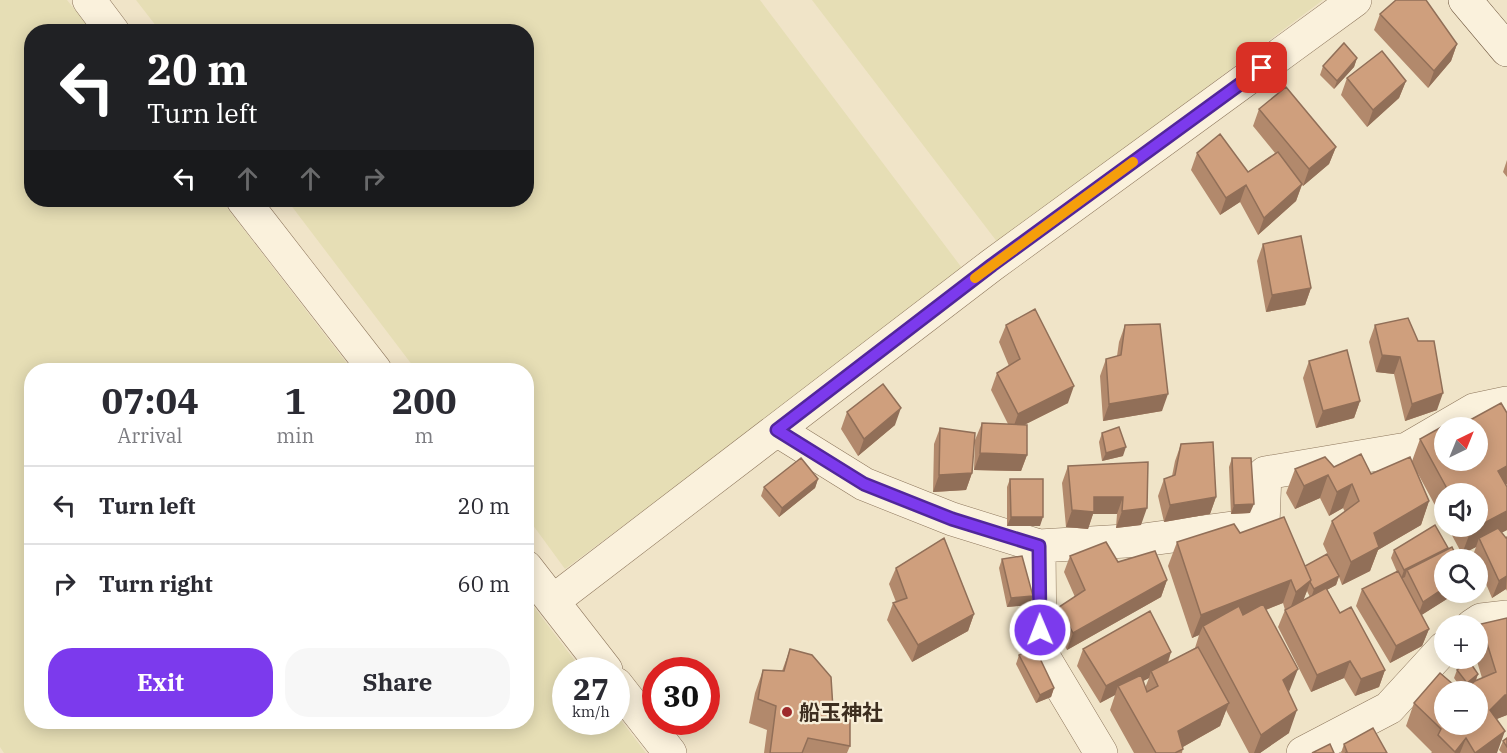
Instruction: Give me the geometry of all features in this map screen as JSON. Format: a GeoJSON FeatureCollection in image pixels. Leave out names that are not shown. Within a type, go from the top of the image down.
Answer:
{"type":"FeatureCollection","features":[{"type":"Feature","properties":{"kind":"street"},"geometry":{"type":"LineString","coordinates":[[89,0],[107,24]]}},
{"type":"Feature","properties":{"kind":"street"},"geometry":{"type":"LineString","coordinates":[[553,601],[992,265],[1355,0]]}},
{"type":"Feature","properties":{"kind":"street"},"geometry":{"type":"LineString","coordinates":[[1465,0],[1507,50]]}},
{"type":"Feature","properties":{"kind":"street"},"geometry":{"type":"LineString","coordinates":[[248,207],[370,363]]}},
{"type":"Feature","properties":{"kind":"street"},"geometry":{"type":"LineString","coordinates":[[777,430],[864,484],[952,519],[1039,546],[1143,540],[1263,524],[1265,473],[1407,449],[1474,410],[1507,403]]}},
{"type":"Feature","properties":{"kind":"street"},"geometry":{"type":"LineString","coordinates":[[1039,546],[1040,651],[1101,753]]}},
{"type":"Feature","properties":{"kind":"street"},"geometry":{"type":"LineString","coordinates":[[534,577],[596,657]]}},
{"type":"Feature","properties":{"kind":"street"},"geometry":{"type":"LineString","coordinates":[[1488,619],[1507,617]]}},
{"type":"Feature","properties":{"kind":"street"},"geometry":{"type":"LineString","coordinates":[[1303,753],[1389,708],[1434,659]]}},
{"type":"Feature","properties":{"kind":"street"},"geometry":{"type":"LineString","coordinates":[[630,702],[669,753]]}},
{"type":"Feature","properties":{"kind":"shaded area"},"geometry":{"type":"Polygon","coordinates":[[[0,0],[67,0],[86,24],[24,24],[24,207],[226,207],[347,363],[24,363],[24,729],[534,729],[534,607],[572,657],[552,657],[552,735],[630,735],[630,732],[646,753],[4,753],[0,747],[0,0]]]}},
{"type":"Feature","properties":{"kind":"shaded area"},"geometry":{"type":"Polygon","coordinates":[[[136,0],[760,0],[965,272],[565,569],[534,527],[534,363],[411,363],[292,207],[534,207],[534,24],[155,24],[136,0]]]}},
{"type":"Feature","properties":{"kind":"shaded area"},"geometry":{"type":"Polygon","coordinates":[[[812,0],[1323,0],[998,243],[812,0]]]}},
{"type":"Feature","properties":{"kind":"building"},"geometry":{"type":"Polygon","coordinates":[[[1396,0],[1426,0],[1457,44],[1434,71],[1380,14],[1396,0]]]}},
{"type":"Feature","properties":{"kind":"building"},"geometry":{"type":"Polygon","coordinates":[[[1344,43],[1357,58],[1337,81],[1323,66],[1344,43]]]}},
{"type":"Feature","properties":{"kind":"building"},"geometry":{"type":"Polygon","coordinates":[[[1382,51],[1406,81],[1373,110],[1347,78],[1382,51]]]}},
{"type":"Feature","properties":{"kind":"building"},"geometry":{"type":"Polygon","coordinates":[[[1286,87],[1336,147],[1309,169],[1259,109],[1286,87]]]}},
{"type":"Feature","properties":{"kind":"building"},"geometry":{"type":"Polygon","coordinates":[[[1220,134],[1248,172],[1278,152],[1302,184],[1264,218],[1246,185],[1226,198],[1197,153],[1220,134]]]}},
{"type":"Feature","properties":{"kind":"building"},"geometry":{"type":"Polygon","coordinates":[[[1301,236],[1311,288],[1272,295],[1263,244],[1301,236]]]}},
{"type":"Feature","properties":{"kind":"building"},"geometry":{"type":"Polygon","coordinates":[[[1035,309],[1074,386],[1018,414],[997,373],[1020,359],[1006,325],[1035,309]]]}},
{"type":"Feature","properties":{"kind":"building"},"geometry":{"type":"Polygon","coordinates":[[[1408,318],[1418,341],[1434,341],[1443,393],[1412,404],[1400,357],[1382,355],[1375,325],[1408,318]]]}},
{"type":"Feature","properties":{"kind":"building"},"geometry":{"type":"Polygon","coordinates":[[[1160,324],[1168,394],[1109,404],[1106,359],[1121,355],[1125,325],[1160,324]]]}},
{"type":"Feature","properties":{"kind":"building"},"geometry":{"type":"Polygon","coordinates":[[[1347,350],[1360,401],[1323,411],[1309,361],[1347,350]]]}},
{"type":"Feature","properties":{"kind":"building"},"geometry":{"type":"Polygon","coordinates":[[[883,384],[901,408],[864,439],[847,412],[883,384]]]}},
{"type":"Feature","properties":{"kind":"building"},"geometry":{"type":"Polygon","coordinates":[[[1501,403],[1507,413],[1507,466],[1498,471],[1507,487],[1507,511],[1488,521],[1488,483],[1444,483],[1437,471],[1488,471],[1488,417],[1476,417],[1501,403]]]}},
{"type":"Feature","properties":{"kind":"building"},"geometry":{"type":"Polygon","coordinates":[[[982,423],[1027,425],[1027,455],[980,453],[982,423]]]}},
{"type":"Feature","properties":{"kind":"building"},"geometry":{"type":"Polygon","coordinates":[[[1119,427],[1126,447],[1106,453],[1102,433],[1119,427]]]}},
{"type":"Feature","properties":{"kind":"building"},"geometry":{"type":"Polygon","coordinates":[[[940,428],[975,433],[972,473],[939,475],[940,428]]]}},
{"type":"Feature","properties":{"kind":"building"},"geometry":{"type":"Polygon","coordinates":[[[1434,431],[1434,465],[1420,439],[1434,431]]]}},
{"type":"Feature","properties":{"kind":"building"},"geometry":{"type":"Polygon","coordinates":[[[1213,442],[1216,497],[1170,505],[1164,479],[1175,475],[1181,444],[1213,442]]]}},
{"type":"Feature","properties":{"kind":"building"},"geometry":{"type":"Polygon","coordinates":[[[1361,454],[1371,474],[1410,457],[1429,501],[1374,533],[1379,547],[1351,562],[1332,521],[1359,501],[1352,484],[1337,492],[1328,475],[1304,486],[1295,469],[1325,457],[1334,467],[1361,454]]]}},
{"type":"Feature","properties":{"kind":"building"},"geometry":{"type":"Polygon","coordinates":[[[801,458],[818,479],[782,508],[764,487],[801,458]]]}},
{"type":"Feature","properties":{"kind":"building"},"geometry":{"type":"Polygon","coordinates":[[[1232,458],[1251,458],[1254,504],[1234,505],[1232,458]]]}},
{"type":"Feature","properties":{"kind":"building"},"geometry":{"type":"Polygon","coordinates":[[[1148,462],[1147,508],[1122,511],[1123,497],[1094,497],[1094,512],[1072,510],[1068,466],[1148,462]]]}},
{"type":"Feature","properties":{"kind":"building"},"geometry":{"type":"Polygon","coordinates":[[[1010,479],[1043,479],[1043,517],[1011,517],[1010,479]]]}},
{"type":"Feature","properties":{"kind":"building"},"geometry":{"type":"Polygon","coordinates":[[[1284,517],[1311,580],[1296,592],[1291,580],[1201,615],[1177,542],[1234,524],[1240,533],[1284,517]]]}},
{"type":"Feature","properties":{"kind":"building"},"geometry":{"type":"Polygon","coordinates":[[[1434,526],[1434,537],[1442,537],[1448,548],[1434,549],[1434,555],[1404,570],[1394,550],[1434,526]]]}},
{"type":"Feature","properties":{"kind":"building"},"geometry":{"type":"Polygon","coordinates":[[[1498,528],[1507,537],[1507,576],[1499,581],[1488,557],[1488,549],[1484,549],[1479,538],[1488,537],[1488,533],[1498,528]]]}},
{"type":"Feature","properties":{"kind":"building"},"geometry":{"type":"Polygon","coordinates":[[[944,538],[974,614],[918,645],[893,603],[907,598],[896,568],[944,538]]]}},
{"type":"Feature","properties":{"kind":"building"},"geometry":{"type":"Polygon","coordinates":[[[1106,542],[1118,562],[1155,551],[1167,580],[1073,633],[1059,607],[1085,590],[1070,556],[1106,542]]]}},
{"type":"Feature","properties":{"kind":"building"},"geometry":{"type":"Polygon","coordinates":[[[1327,554],[1339,576],[1314,589],[1305,566],[1327,554]]]}},
{"type":"Feature","properties":{"kind":"building"},"geometry":{"type":"Polygon","coordinates":[[[1022,556],[1033,596],[1011,598],[1002,559],[1022,556]]]}},
{"type":"Feature","properties":{"kind":"building"},"geometry":{"type":"Polygon","coordinates":[[[1434,556],[1434,595],[1423,602],[1407,570],[1434,556]]]}},
{"type":"Feature","properties":{"kind":"building"},"geometry":{"type":"Polygon","coordinates":[[[1398,571],[1429,629],[1396,646],[1362,589],[1398,571]]]}},
{"type":"Feature","properties":{"kind":"building"},"geometry":{"type":"Polygon","coordinates":[[[1326,588],[1340,613],[1351,607],[1385,670],[1361,679],[1350,661],[1317,675],[1285,610],[1326,588]]]}},
{"type":"Feature","properties":{"kind":"building"},"geometry":{"type":"Polygon","coordinates":[[[1263,604],[1298,669],[1283,680],[1297,710],[1261,735],[1203,626],[1239,606],[1243,615],[1263,604]]]}},
{"type":"Feature","properties":{"kind":"building"},"geometry":{"type":"Polygon","coordinates":[[[1150,611],[1171,652],[1106,686],[1083,649],[1150,611]]]}},
{"type":"Feature","properties":{"kind":"building"},"geometry":{"type":"Polygon","coordinates":[[[1507,618],[1507,695],[1490,710],[1505,731],[1475,753],[1466,738],[1455,752],[1438,735],[1488,735],[1488,681],[1475,681],[1496,672],[1488,646],[1488,622],[1507,618]]]}},
{"type":"Feature","properties":{"kind":"building"},"geometry":{"type":"Polygon","coordinates":[[[1198,647],[1229,703],[1178,731],[1183,749],[1175,753],[1156,753],[1118,686],[1141,675],[1147,692],[1158,686],[1151,671],[1198,647]]]}},
{"type":"Feature","properties":{"kind":"building"},"geometry":{"type":"Polygon","coordinates":[[[1035,648],[1054,688],[1040,695],[1019,655],[1035,648]]]}},
{"type":"Feature","properties":{"kind":"building"},"geometry":{"type":"Polygon","coordinates":[[[790,649],[812,655],[831,677],[833,709],[850,718],[850,746],[808,738],[802,753],[770,753],[776,706],[758,699],[763,670],[784,671],[790,649]]]}},
{"type":"Feature","properties":{"kind":"building"},"geometry":{"type":"Polygon","coordinates":[[[1475,669],[1478,674],[1469,681],[1465,681],[1457,670],[1475,669]]]}},
{"type":"Feature","properties":{"kind":"building"},"geometry":{"type":"Polygon","coordinates":[[[1440,673],[1449,681],[1434,681],[1434,722],[1414,703],[1440,673]]]}},
{"type":"Feature","properties":{"kind":"building"},"geometry":{"type":"Polygon","coordinates":[[[1373,728],[1387,753],[1345,753],[1347,752],[1344,744],[1373,728]]]}},
{"type":"Feature","properties":{"kind":"building"},"geometry":{"type":"Polygon","coordinates":[[[1330,744],[1334,753],[1312,753],[1330,744]]]}},
{"type":"Feature","properties":{"kind":"slow traffic"},"geometry":{"type":"LineString","coordinates":[[975,278],[1133,162]]}},
{"type":"Feature","properties":{"kind":"place","name":"船玉神社"},"geometry":{"type":"Point","coordinates":[787,712]}},
{"type":"Feature","properties":{"kind":"route"},"geometry":{"type":"LineString","coordinates":[[1040,630],[1039,546],[952,519],[864,484],[838,471],[777,430],[992,265],[1262,68]]}}]}
